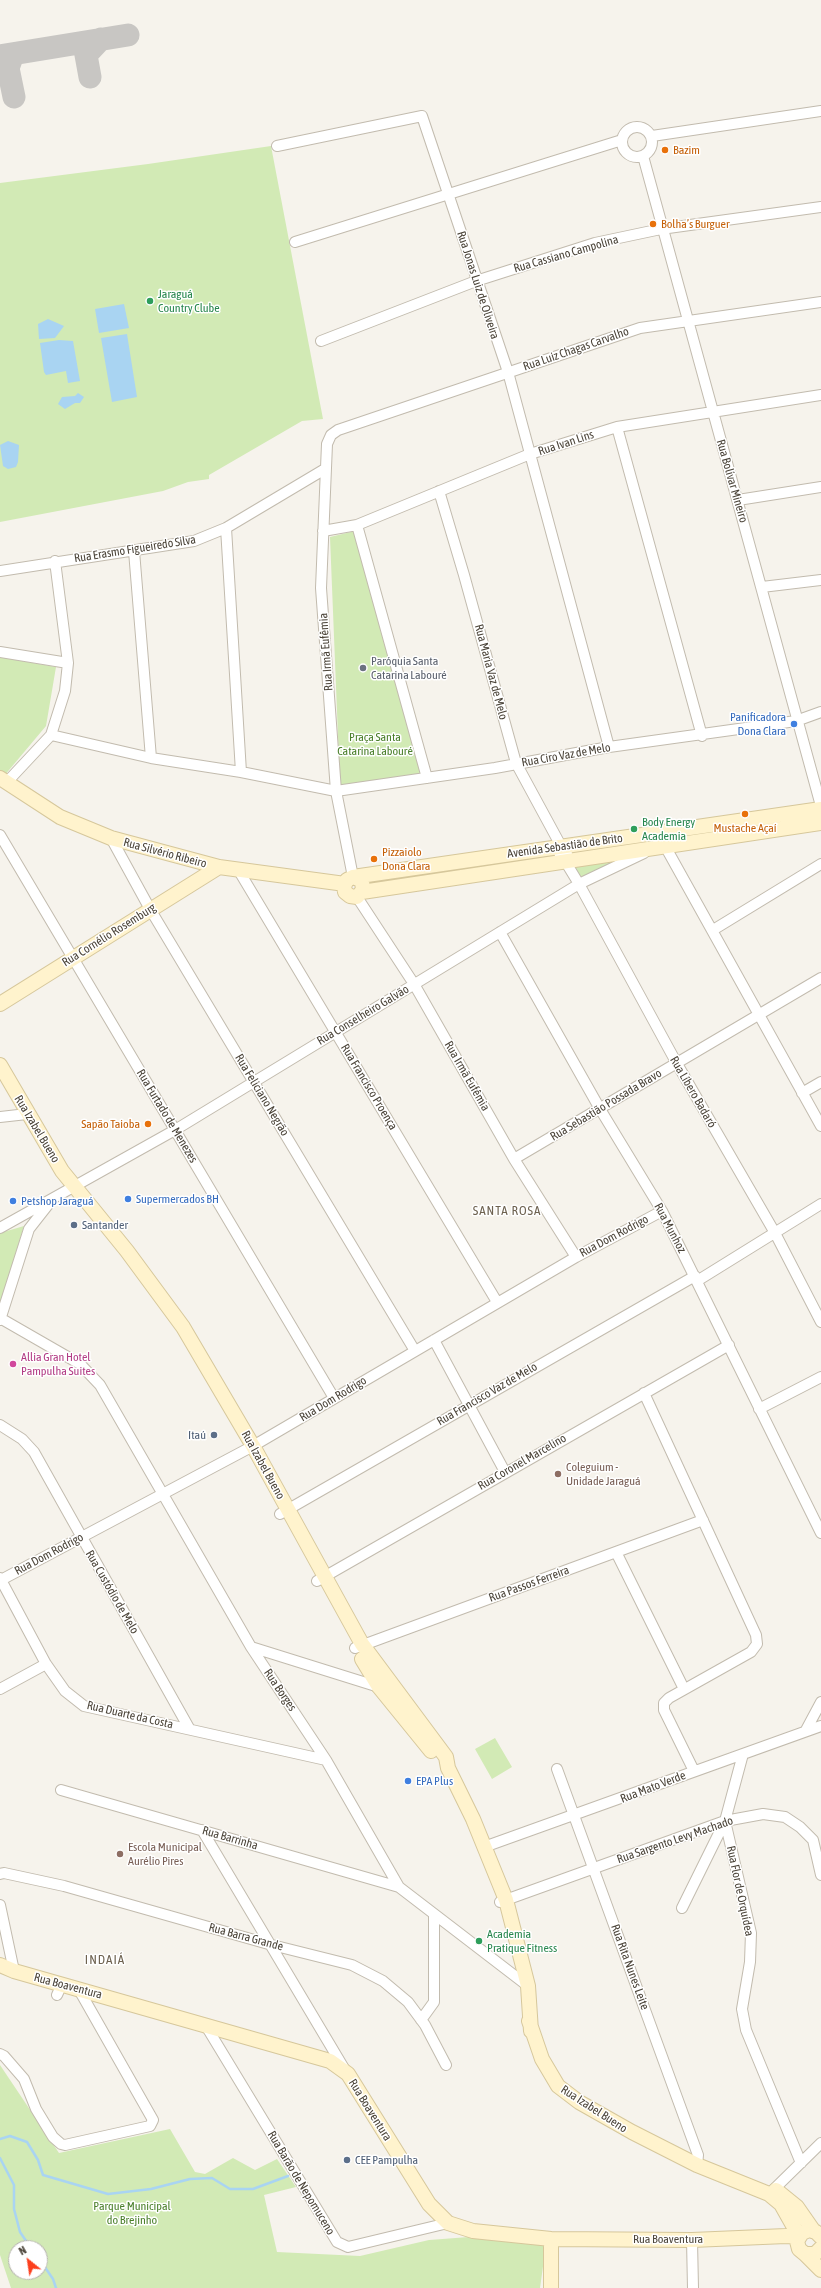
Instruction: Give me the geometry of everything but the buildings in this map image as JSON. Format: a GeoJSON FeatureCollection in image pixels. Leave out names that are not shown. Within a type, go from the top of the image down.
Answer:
{"type":"FeatureCollection","features":[{"type":"Feature","properties":{"kind":"street"},"geometry":{"type":"LineString","coordinates":[[652,136],[821,111]]}},
{"type":"Feature","properties":{"kind":"street","name":"Rua Jonas Luiz de Oliveira"},"geometry":{"type":"LineString","coordinates":[[277,146],[422,116],[476,281],[508,372],[609,747]]}},
{"type":"Feature","properties":{"kind":"street"},"geometry":{"type":"LineString","coordinates":[[632,128],[644,128],[652,136],[651,149],[643,156],[637,158],[627,154],[622,145],[624,134],[632,128]]}},
{"type":"Feature","properties":{"kind":"street"},"geometry":{"type":"LineString","coordinates":[[295,242],[448,193],[622,140]]}},
{"type":"Feature","properties":{"kind":"street","name":"Rua Bolívar Mineiro"},"geometry":{"type":"LineString","coordinates":[[643,156],[661,229],[738,500],[796,721],[821,806]]}},
{"type":"Feature","properties":{"kind":"street","name":"Rua Cassiano Campolina"},"geometry":{"type":"LineString","coordinates":[[321,341],[476,281],[595,243],[661,229],[821,207]]}},
{"type":"Feature","properties":{"kind":"street","name":"Rua Luiz Chagas Carvalho"},"geometry":{"type":"LineString","coordinates":[[338,430],[640,328],[821,302]]}},
{"type":"Feature","properties":{"kind":"street","name":"Rua Ivan Lins"},"geometry":{"type":"LineString","coordinates":[[323,532],[356,525],[530,454],[616,427],[821,395]]}},
{"type":"Feature","properties":{"kind":"street"},"geometry":{"type":"LineString","coordinates":[[616,427],[702,736]]}},
{"type":"Feature","properties":{"kind":"street","name":"Rua Irmã Eufêmia"},"geometry":{"type":"LineString","coordinates":[[338,430],[331,435],[327,444],[321,588],[336,791],[351,880]]}},
{"type":"Feature","properties":{"kind":"street","name":"Rua Erasmo Figueiredo Silva"},"geometry":{"type":"LineString","coordinates":[[0,571],[55,561],[134,551],[194,541],[226,528],[326,469]]}},
{"type":"Feature","properties":{"kind":"street"},"geometry":{"type":"LineString","coordinates":[[738,500],[821,487]]}},
{"type":"Feature","properties":{"kind":"street","name":"Rua Maria Vaz de Melo"},"geometry":{"type":"LineString","coordinates":[[439,491],[516,763],[561,846],[558,854],[565,861]]}},
{"type":"Feature","properties":{"kind":"street"},"geometry":{"type":"LineString","coordinates":[[356,525],[427,778]]}},
{"type":"Feature","properties":{"kind":"street"},"geometry":{"type":"LineString","coordinates":[[226,528],[241,772]]}},
{"type":"Feature","properties":{"kind":"street"},"geometry":{"type":"LineString","coordinates":[[134,551],[151,758]]}},
{"type":"Feature","properties":{"kind":"street"},"geometry":{"type":"LineString","coordinates":[[3,780],[51,736],[65,691],[68,662],[55,561]]}},
{"type":"Feature","properties":{"kind":"street"},"geometry":{"type":"LineString","coordinates":[[762,587],[821,580]]}},
{"type":"Feature","properties":{"kind":"street"},"geometry":{"type":"LineString","coordinates":[[0,652],[68,662]]}},
{"type":"Feature","properties":{"kind":"street","name":"Rua Ciro Vaz de Melo"},"geometry":{"type":"LineString","coordinates":[[51,736],[151,758],[241,772],[336,791],[427,778],[609,747],[702,736],[796,721],[821,712]]}},
{"type":"Feature","properties":{"kind":"street","name":"Rua Silvério Ribeiro"},"geometry":{"type":"LineString","coordinates":[[3,780],[60,817],[111,838],[210,869],[351,880]]}},
{"type":"Feature","properties":{"kind":"street","name":"Avenida Sebastião de Brito"},"geometry":{"type":"LineString","coordinates":[[351,880],[561,846],[821,809]]}},
{"type":"Feature","properties":{"kind":"street","name":"Avenida Sebastião de Brito"},"geometry":{"type":"LineString","coordinates":[[359,894],[565,861],[821,823]]}},
{"type":"Feature","properties":{"kind":"street","name":"Rua Furtado de Menezes"},"geometry":{"type":"LineString","coordinates":[[0,835],[334,1398]]}},
{"type":"Feature","properties":{"kind":"street","name":"Rua Feliciano Negrão"},"geometry":{"type":"LineString","coordinates":[[111,838],[150,908],[415,1351]]}},
{"type":"Feature","properties":{"kind":"street"},"geometry":{"type":"LineString","coordinates":[[660,847],[713,930],[821,1126]]}},
{"type":"Feature","properties":{"kind":"street","name":"Rua Conselheiro Galvão"},"geometry":{"type":"LineString","coordinates":[[54,1198],[70,1187],[175,1130],[579,884],[660,847]]}},
{"type":"Feature","properties":{"kind":"street","name":"Rua Líbero Badaró"},"geometry":{"type":"LineString","coordinates":[[565,861],[676,1062],[775,1233],[821,1322]]}},
{"type":"Feature","properties":{"kind":"street"},"geometry":{"type":"LineString","coordinates":[[713,930],[821,864]]}},
{"type":"Feature","properties":{"kind":"street","name":"Rua Cornélio Rosemburg"},"geometry":{"type":"LineString","coordinates":[[0,1004],[210,869]]}},
{"type":"Feature","properties":{"kind":"street","name":"Rua Francisco Proença"},"geometry":{"type":"LineString","coordinates":[[240,871],[497,1302]]}},
{"type":"Feature","properties":{"kind":"street"},"geometry":{"type":"LineString","coordinates":[[351,880],[363,884],[359,894]]}},
{"type":"Feature","properties":{"kind":"street","name":"Rua Irmã Eufêmia"},"geometry":{"type":"LineString","coordinates":[[359,894],[414,984],[514,1159],[576,1257]]}},
{"type":"Feature","properties":{"kind":"street","name":"Rua Munhoz"},"geometry":{"type":"LineString","coordinates":[[500,932],[600,1109],[662,1211],[821,1533]]}},
{"type":"Feature","properties":{"kind":"street","name":"Rua Sebastião Possada Bravo"},"geometry":{"type":"LineString","coordinates":[[514,1159],[600,1109],[676,1062],[760,1015],[821,978]]}},
{"type":"Feature","properties":{"kind":"street","name":"Rua Izabel Bueno"},"geometry":{"type":"LineString","coordinates":[[0,1065],[70,1187],[127,1251],[183,1328],[320,1579],[359,1646],[418,1718],[446,1757],[448,1768],[473,1819],[499,1885],[528,1986],[531,2031]]}},
{"type":"Feature","properties":{"kind":"street"},"geometry":{"type":"LineString","coordinates":[[802,1093],[821,1082]]}},
{"type":"Feature","properties":{"kind":"street"},"geometry":{"type":"LineString","coordinates":[[0,1116],[27,1114]]}},
{"type":"Feature","properties":{"kind":"street"},"geometry":{"type":"LineString","coordinates":[[0,1228],[54,1198]]}},
{"type":"Feature","properties":{"kind":"street"},"geometry":{"type":"LineString","coordinates":[[0,1319],[29,1229],[54,1198]]}},
{"type":"Feature","properties":{"kind":"street","name":"Rua Francisco Vaz de Melo"},"geometry":{"type":"LineString","coordinates":[[283,1512],[468,1404],[696,1279],[775,1233],[821,1204]]}},
{"type":"Feature","properties":{"kind":"street","name":"Rua Dom Rodrigo"},"geometry":{"type":"LineString","coordinates":[[1,1579],[249,1448],[497,1302],[576,1257],[662,1211]]}},
{"type":"Feature","properties":{"kind":"street"},"geometry":{"type":"LineString","coordinates":[[15,1219],[21,1219],[29,1229]]}},
{"type":"Feature","properties":{"kind":"street","name":"Rua Borges"},"geometry":{"type":"LineString","coordinates":[[0,1319],[80,1364],[100,1385],[251,1647],[326,1760],[399,1887]]}},
{"type":"Feature","properties":{"kind":"street"},"geometry":{"type":"LineString","coordinates":[[434,1340],[505,1472]]}},
{"type":"Feature","properties":{"kind":"street","name":"Rua Coronel Marcelino"},"geometry":{"type":"LineString","coordinates":[[320,1579],[729,1345]]}},
{"type":"Feature","properties":{"kind":"street"},"geometry":{"type":"LineString","coordinates":[[759,1409],[821,1378]]}},
{"type":"Feature","properties":{"kind":"street"},"geometry":{"type":"LineString","coordinates":[[644,1393],[756,1635],[757,1644],[751,1652],[684,1689],[669,1698],[664,1703],[664,1710],[694,1771]]}},
{"type":"Feature","properties":{"kind":"street","name":"Rua Custódio de Melo"},"geometry":{"type":"LineString","coordinates":[[0,1425],[22,1439],[34,1452],[80,1537],[189,1728]]}},
{"type":"Feature","properties":{"kind":"street","name":"Rua Passos Ferreira"},"geometry":{"type":"LineString","coordinates":[[359,1646],[702,1520]]}},
{"type":"Feature","properties":{"kind":"street"},"geometry":{"type":"LineString","coordinates":[[616,1552],[684,1689]]}},
{"type":"Feature","properties":{"kind":"street","name":"Rua Duarte da Costa"},"geometry":{"type":"LineString","coordinates":[[1,1579],[46,1664],[65,1690],[84,1706],[189,1728],[326,1760]]}},
{"type":"Feature","properties":{"kind":"street","name":"Rua Izabel Bueno"},"geometry":{"type":"LineString","coordinates":[[359,1646],[373,1682],[440,1762],[448,1768]]}},
{"type":"Feature","properties":{"kind":"street"},"geometry":{"type":"LineString","coordinates":[[251,1647],[373,1682],[390,1691],[412,1714],[418,1718]]}},
{"type":"Feature","properties":{"kind":"street"},"geometry":{"type":"LineString","coordinates":[[0,1689],[46,1664]]}},
{"type":"Feature","properties":{"kind":"street"},"geometry":{"type":"LineString","coordinates":[[806,1730],[821,1702]]}},
{"type":"Feature","properties":{"kind":"street","name":"Rua Mato Verde"},"geometry":{"type":"LineString","coordinates":[[484,1847],[575,1816],[806,1730],[821,1726]]}},
{"type":"Feature","properties":{"kind":"street","name":"Rua Flor de Orquídea"},"geometry":{"type":"LineString","coordinates":[[743,1754],[726,1821],[751,1933],[750,1962],[742,2009],[746,2030],[801,2163]]}},
{"type":"Feature","properties":{"kind":"street","name":"Rua Rita Nunes Leite"},"geometry":{"type":"LineString","coordinates":[[556,1769],[594,1868],[694,2159]]}},
{"type":"Feature","properties":{"kind":"street","name":"Rua Barrinha"},"geometry":{"type":"LineString","coordinates":[[61,1790],[399,1887]]}},
{"type":"Feature","properties":{"kind":"street","name":"Rua Sargento Levy Machado"},"geometry":{"type":"LineString","coordinates":[[503,1901],[726,1821],[763,1814],[785,1817],[817,1839],[821,1875]]}},
{"type":"Feature","properties":{"kind":"street"},"geometry":{"type":"LineString","coordinates":[[682,1908],[726,1821]]}},
{"type":"Feature","properties":{"kind":"street"},"geometry":{"type":"LineString","coordinates":[[202,1830],[348,2074]]}},
{"type":"Feature","properties":{"kind":"street","name":"Rua Barra Grande"},"geometry":{"type":"LineString","coordinates":[[2,1874],[64,1886],[272,1945],[352,1964],[383,1981],[408,2002],[421,2020],[446,2065]]}},
{"type":"Feature","properties":{"kind":"street"},"geometry":{"type":"LineString","coordinates":[[399,1887],[528,1986]]}},
{"type":"Feature","properties":{"kind":"street","name":"Rua Izabel Bueno"},"geometry":{"type":"LineString","coordinates":[[503,1901],[516,1976],[531,2031],[542,2059],[558,2086],[579,2102],[632,2132],[772,2191],[797,2207],[817,2234]]}},
{"type":"Feature","properties":{"kind":"street"},"geometry":{"type":"LineString","coordinates":[[0,1905],[14,1971]]}},
{"type":"Feature","properties":{"kind":"street"},"geometry":{"type":"LineString","coordinates":[[421,2020],[434,2002],[434,1914]]}},
{"type":"Feature","properties":{"kind":"street","name":"Rua Boaventura"},"geometry":{"type":"LineString","coordinates":[[0,1965],[59,1989],[78,1988],[330,2061],[348,2074],[429,2204],[448,2223],[472,2231],[551,2239],[692,2240],[764,2238],[798,2240],[821,2270]]}},
{"type":"Feature","properties":{"kind":"street"},"geometry":{"type":"LineString","coordinates":[[0,2054],[4,2056],[24,2079],[36,2109],[57,2142],[65,2145],[150,2126],[153,2120],[78,1988]]}},
{"type":"Feature","properties":{"kind":"street","name":"Rua Barão de Nepomuceno"},"geometry":{"type":"LineString","coordinates":[[206,2026],[337,2242],[348,2247],[448,2223]]}},
{"type":"Feature","properties":{"kind":"street"},"geometry":{"type":"LineString","coordinates":[[772,2191],[821,2143]]}},
{"type":"Feature","properties":{"kind":"street","name":"Rua Izabel Bueno"},"geometry":{"type":"LineString","coordinates":[[772,2191],[798,2240]]}},
{"type":"Feature","properties":{"kind":"street"},"geometry":{"type":"LineString","coordinates":[[817,2234],[805,2231],[798,2240],[815,2254],[821,2249]]}},
{"type":"Feature","properties":{"kind":"street"},"geometry":{"type":"LineString","coordinates":[[551,2239],[551,2288]]}},
{"type":"Feature","properties":{"kind":"street"},"geometry":{"type":"LineString","coordinates":[[692,2240],[693,2288]]}},
{"type":"Feature","properties":{"kind":"green space","name":"Jaraguá Country Clube"},"geometry":{"type":"Polygon","coordinates":[[[271,146],[323,419],[302,421],[209,475],[209,479],[188,482],[163,491],[0,522],[0,183],[271,146]]]}},
{"type":"Feature","properties":{"kind":"green space","name":"Praça Santa Catarina Labouré"},"geometry":{"type":"Polygon","coordinates":[[[355,531],[422,774],[340,786],[330,537],[355,531]]]}},
{"type":"Feature","properties":{"kind":"green space"},"geometry":{"type":"Polygon","coordinates":[[[0,657],[56,667],[46,726],[4,776],[0,773],[0,657]]]}},
{"type":"Feature","properties":{"kind":"green space"},"geometry":{"type":"Polygon","coordinates":[[[639,854],[583,883],[569,863],[639,854]]]}},
{"type":"Feature","properties":{"kind":"green space"},"geometry":{"type":"Polygon","coordinates":[[[24,1226],[0,1304],[0,1233],[24,1226]]]}},
{"type":"Feature","properties":{"kind":"green space"},"geometry":{"type":"Polygon","coordinates":[[[495,1738],[512,1767],[492,1779],[475,1749],[495,1738]]]}},
{"type":"Feature","properties":{"kind":"green space","name":"Parque Municipal do Brejinho"},"geometry":{"type":"Polygon","coordinates":[[[0,2065],[59,2153],[170,2129],[195,2172],[205,2174],[233,2158],[255,2170],[277,2159],[296,2187],[264,2195],[277,2252],[360,2256],[429,2240],[469,2237],[546,2245],[540,2288],[11,2288],[8,2280],[48,2280],[48,2240],[8,2240],[8,2279],[0,2255],[0,2065]]]}},
{"type":"Feature","properties":{"kind":"water"},"geometry":{"type":"Polygon","coordinates":[[[124,304],[129,328],[99,333],[95,309],[124,304]]]}},
{"type":"Feature","properties":{"kind":"water"},"geometry":{"type":"Polygon","coordinates":[[[48,319],[64,326],[55,338],[39,339],[38,324],[48,319]]]}},
{"type":"Feature","properties":{"kind":"water"},"geometry":{"type":"Polygon","coordinates":[[[127,334],[137,397],[112,402],[101,338],[127,334]]]}},
{"type":"Feature","properties":{"kind":"water"},"geometry":{"type":"Polygon","coordinates":[[[59,340],[73,341],[80,381],[68,383],[66,371],[46,375],[44,372],[40,343],[59,340]]]}},
{"type":"Feature","properties":{"kind":"water"},"geometry":{"type":"Polygon","coordinates":[[[78,393],[84,397],[80,403],[75,403],[65,409],[58,404],[62,397],[75,396],[78,393]]]}},
{"type":"Feature","properties":{"kind":"water"},"geometry":{"type":"Polygon","coordinates":[[[8,441],[19,445],[18,462],[16,467],[8,469],[3,466],[0,445],[8,441]]]}},
{"type":"Feature","properties":{"kind":"waterway"},"geometry":{"type":"LineString","coordinates":[[0,2139],[10,2136],[27,2142],[38,2160],[43,2175],[108,2194],[151,2189],[190,2179],[212,2178],[230,2189],[253,2189],[288,2176]]}},
{"type":"Feature","properties":{"kind":"waterway"},"geometry":{"type":"LineString","coordinates":[[0,2158],[14,2185],[14,2209],[20,2232],[26,2240]]}},
{"type":"Feature","properties":{"kind":"waterway"},"geometry":{"type":"LineString","coordinates":[[48,2272],[53,2279],[56,2288]]}},
{"type":"Feature","properties":{"kind":"taxiway"},"geometry":{"type":"LineString","coordinates":[[0,56],[128,35]]}},
{"type":"Feature","properties":{"kind":"taxiway"},"geometry":{"type":"LineString","coordinates":[[90,77],[86,55],[101,39]]}},
{"type":"Feature","properties":{"kind":"taxiway"},"geometry":{"type":"LineString","coordinates":[[14,97],[8,68],[12,57],[17,53]]}},
{"type":"Feature","properties":{"kind":"place","name":"Bazim"},"geometry":{"type":"Point","coordinates":[665,150]}},
{"type":"Feature","properties":{"kind":"place","name":"Bolha’s Burguer"},"geometry":{"type":"Point","coordinates":[653,224]}},
{"type":"Feature","properties":{"kind":"place","name":"Jaraguá Country Clube"},"geometry":{"type":"Point","coordinates":[150,301]}},
{"type":"Feature","properties":{"kind":"place","name":"Paróquia Santa Catarina Labouré"},"geometry":{"type":"Point","coordinates":[363,668]}},
{"type":"Feature","properties":{"kind":"place","name":"Panificadora Dona Clara"},"geometry":{"type":"Point","coordinates":[794,724]}},
{"type":"Feature","properties":{"kind":"place","name":"Mustache Açaí"},"geometry":{"type":"Point","coordinates":[745,814]}},
{"type":"Feature","properties":{"kind":"place","name":"Body Energy Academia"},"geometry":{"type":"Point","coordinates":[634,829]}},
{"type":"Feature","properties":{"kind":"place","name":"Pizzaiolo Dona Clara"},"geometry":{"type":"Point","coordinates":[374,859]}},
{"type":"Feature","properties":{"kind":"place","name":"Sapão Taioba"},"geometry":{"type":"Point","coordinates":[148,1124]}},
{"type":"Feature","properties":{"kind":"place","name":"Supermercados BH"},"geometry":{"type":"Point","coordinates":[128,1199]}},
{"type":"Feature","properties":{"kind":"place","name":"Petshop Jaraguá"},"geometry":{"type":"Point","coordinates":[13,1201]}},
{"type":"Feature","properties":{"kind":"place","name":"Santander"},"geometry":{"type":"Point","coordinates":[74,1225]}},
{"type":"Feature","properties":{"kind":"place","name":"Allia Gran Hotel Pampulha Suites"},"geometry":{"type":"Point","coordinates":[13,1364]}},
{"type":"Feature","properties":{"kind":"place","name":"Itaú"},"geometry":{"type":"Point","coordinates":[214,1435]}},
{"type":"Feature","properties":{"kind":"place","name":"Coleguium - Unidade Jaraguá"},"geometry":{"type":"Point","coordinates":[558,1474]}},
{"type":"Feature","properties":{"kind":"place","name":"EPA Plus"},"geometry":{"type":"Point","coordinates":[408,1781]}},
{"type":"Feature","properties":{"kind":"place","name":"Escola Municipal Aurélio Pires"},"geometry":{"type":"Point","coordinates":[120,1854]}},
{"type":"Feature","properties":{"kind":"place","name":"Academia Pratique Fitness"},"geometry":{"type":"Point","coordinates":[479,1941]}},
{"type":"Feature","properties":{"kind":"place","name":"CEE Pampulha"},"geometry":{"type":"Point","coordinates":[347,2160]}},
{"type":"Feature","properties":{"kind":"district","name":"SANTA ROSA"},"geometry":{"type":"Point","coordinates":[507,1211]}},
{"type":"Feature","properties":{"kind":"district","name":"INDAIÁ"},"geometry":{"type":"Point","coordinates":[105,1960]}}]}
